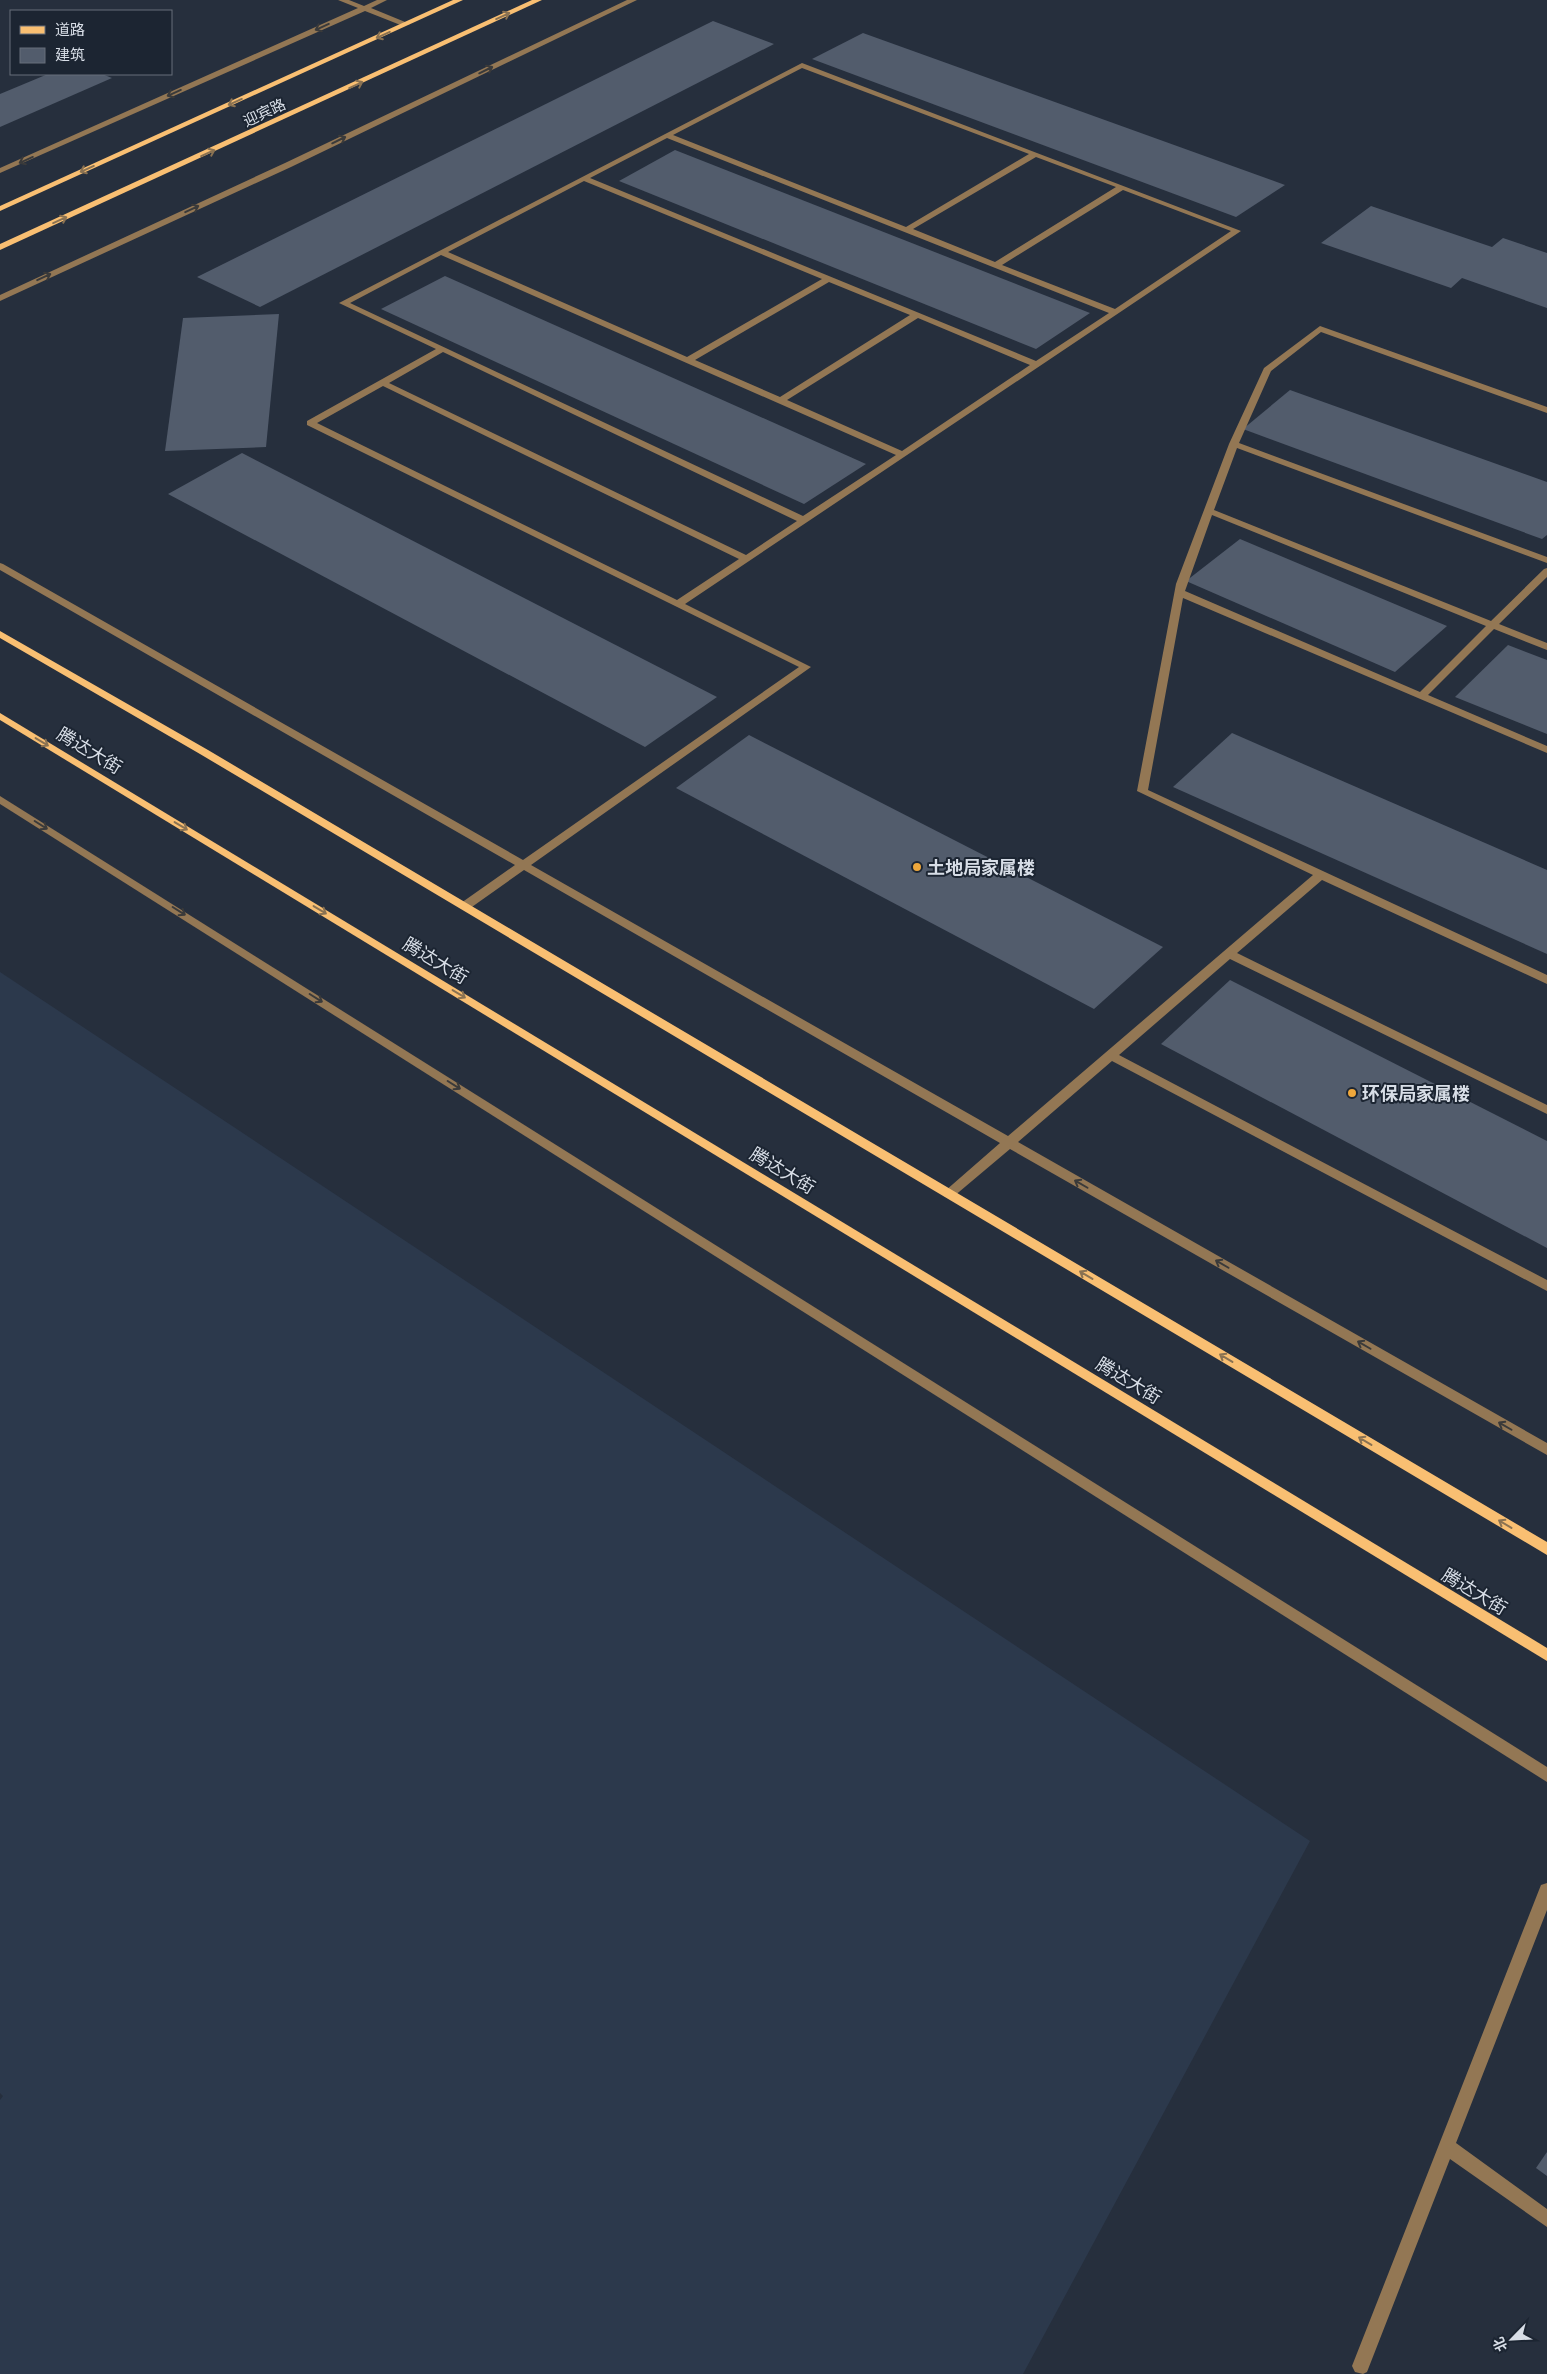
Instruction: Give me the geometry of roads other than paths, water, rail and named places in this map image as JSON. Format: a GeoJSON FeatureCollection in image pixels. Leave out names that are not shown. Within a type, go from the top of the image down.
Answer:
{"type":"FeatureCollection","features":[{"type":"Feature","properties":{"kind":"main road","name":"迎宾路"},"geometry":{"type":"LineString","coordinates":[[0,209],[459,0]]}},
{"type":"Feature","properties":{"kind":"main road","name":"迎宾路"},"geometry":{"type":"LineString","coordinates":[[0,248],[538,0]]}},
{"type":"Feature","properties":{"kind":"main road"},"geometry":{"type":"LineString","coordinates":[[0,634],[466,906],[1547,1549]]}},
{"type":"Feature","properties":{"kind":"main road","name":"腾达大街"},"geometry":{"type":"LineString","coordinates":[[0,716],[1547,1655]]}},
{"type":"Feature","properties":{"kind":"street"},"geometry":{"type":"LineString","coordinates":[[342,0],[406,24]]}},
{"type":"Feature","properties":{"kind":"street"},"geometry":{"type":"LineString","coordinates":[[0,171],[383,0]]}},
{"type":"Feature","properties":{"kind":"street"},"geometry":{"type":"LineString","coordinates":[[0,298],[288,165],[633,0]]}},
{"type":"Feature","properties":{"kind":"street"},"geometry":{"type":"LineString","coordinates":[[678,604],[1237,231],[802,65],[342,303],[803,520]]}},
{"type":"Feature","properties":{"kind":"street"},"geometry":{"type":"LineString","coordinates":[[666,135],[1115,312]]}},
{"type":"Feature","properties":{"kind":"street"},"geometry":{"type":"LineString","coordinates":[[906,230],[1035,154]]}},
{"type":"Feature","properties":{"kind":"street"},"geometry":{"type":"LineString","coordinates":[[583,178],[1036,364]]}},
{"type":"Feature","properties":{"kind":"street"},"geometry":{"type":"LineString","coordinates":[[996,265],[1122,187]]}},
{"type":"Feature","properties":{"kind":"street"},"geometry":{"type":"LineString","coordinates":[[441,252],[902,454]]}},
{"type":"Feature","properties":{"kind":"street"},"geometry":{"type":"LineString","coordinates":[[688,360],[828,279]]}},
{"type":"Feature","properties":{"kind":"street"},"geometry":{"type":"LineString","coordinates":[[780,401],[917,316]]}},
{"type":"Feature","properties":{"kind":"street"},"geometry":{"type":"LineString","coordinates":[[1547,410],[1320,328],[1267,370],[1234,444],[1180,593],[1142,791],[1547,980]]}},
{"type":"Feature","properties":{"kind":"street"},"geometry":{"type":"LineString","coordinates":[[443,350],[310,423],[806,667],[466,906]]}},
{"type":"Feature","properties":{"kind":"street"},"geometry":{"type":"LineString","coordinates":[[383,383],[745,558]]}},
{"type":"Feature","properties":{"kind":"street"},"geometry":{"type":"LineString","coordinates":[[1234,444],[1547,560]]}},
{"type":"Feature","properties":{"kind":"street"},"geometry":{"type":"LineString","coordinates":[[1209,511],[1547,647]]}},
{"type":"Feature","properties":{"kind":"street"},"geometry":{"type":"LineString","coordinates":[[0,566],[1547,1450]]}},
{"type":"Feature","properties":{"kind":"street"},"geometry":{"type":"LineString","coordinates":[[1422,696],[1547,571]]}},
{"type":"Feature","properties":{"kind":"street"},"geometry":{"type":"LineString","coordinates":[[1180,593],[1547,750]]}},
{"type":"Feature","properties":{"kind":"street"},"geometry":{"type":"LineString","coordinates":[[0,799],[1547,1775]]}},
{"type":"Feature","properties":{"kind":"street"},"geometry":{"type":"LineString","coordinates":[[949,1194],[1322,874]]}},
{"type":"Feature","properties":{"kind":"street"},"geometry":{"type":"LineString","coordinates":[[1230,954],[1547,1110]]}},
{"type":"Feature","properties":{"kind":"street"},"geometry":{"type":"LineString","coordinates":[[1112,1056],[1547,1286]]}},
{"type":"Feature","properties":{"kind":"street"},"geometry":{"type":"LineString","coordinates":[[1361,2366],[1547,1890]]}},
{"type":"Feature","properties":{"kind":"street"},"geometry":{"type":"LineString","coordinates":[[1446,2146],[1547,2219]]}},
{"type":"Feature","properties":{"kind":"place","name":"土地局家属楼"},"geometry":{"type":"Point","coordinates":[917,867]}},
{"type":"Feature","properties":{"kind":"place","name":"环保局家属楼"},"geometry":{"type":"Point","coordinates":[1352,1093]}}]}
